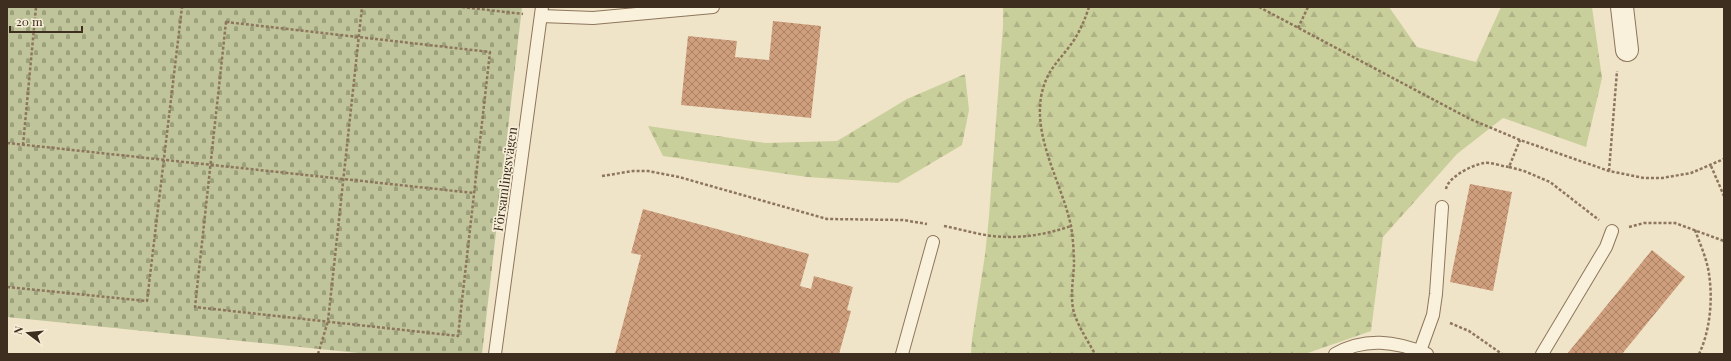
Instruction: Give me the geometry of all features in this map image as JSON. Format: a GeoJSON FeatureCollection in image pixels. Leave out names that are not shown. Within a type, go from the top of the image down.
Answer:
{"type":"FeatureCollection","features":[{"type":"Feature","properties":{"kind":"street"},"geometry":{"type":"LineString","coordinates":[[1622,7],[1627,50]]}},
{"type":"Feature","properties":{"kind":"lane"},"geometry":{"type":"LineString","coordinates":[[542,12],[593,18],[713,7]]}},
{"type":"Feature","properties":{"kind":"lane","name":"Församlingsvägen"},"geometry":{"type":"LineString","coordinates":[[496,354],[542,12]]}},
{"type":"Feature","properties":{"kind":"lane"},"geometry":{"type":"LineString","coordinates":[[1335,354],[1358,344],[1374,342],[1395,344],[1424,352],[1433,315],[1436,294],[1442,207]]}},
{"type":"Feature","properties":{"kind":"lane"},"geometry":{"type":"LineString","coordinates":[[1542,354],[1606,247],[1612,231]]}},
{"type":"Feature","properties":{"kind":"lane"},"geometry":{"type":"LineString","coordinates":[[902,354],[933,242]]}},
{"type":"Feature","properties":{"kind":"path"},"geometry":{"type":"LineString","coordinates":[[22,144],[36,7]]}},
{"type":"Feature","properties":{"kind":"path"},"geometry":{"type":"LineString","coordinates":[[7,287],[147,301],[182,7]]}},
{"type":"Feature","properties":{"kind":"path"},"geometry":{"type":"LineString","coordinates":[[318,354],[328,321],[362,7]]}},
{"type":"Feature","properties":{"kind":"path"},"geometry":{"type":"LineString","coordinates":[[462,7],[542,12]]}},
{"type":"Feature","properties":{"kind":"path"},"geometry":{"type":"LineString","coordinates":[[1089,7],[1081,29],[1055,62],[1049,73],[1041,97],[1040,118],[1042,136],[1058,180],[1071,226],[1074,263],[1072,292],[1074,312],[1079,325],[1095,354]]}},
{"type":"Feature","properties":{"kind":"path"},"geometry":{"type":"LineString","coordinates":[[1259,7],[1470,119],[1520,140],[1609,171],[1644,178],[1662,178],[1691,173],[1712,166],[1724,159]]}},
{"type":"Feature","properties":{"kind":"path"},"geometry":{"type":"LineString","coordinates":[[1298,28],[1308,7]]}},
{"type":"Feature","properties":{"kind":"path"},"geometry":{"type":"LineString","coordinates":[[226,22],[490,52],[458,336],[196,307],[210,164],[226,22]]}},
{"type":"Feature","properties":{"kind":"path"},"geometry":{"type":"LineString","coordinates":[[1609,171],[1618,62],[1627,50]]}},
{"type":"Feature","properties":{"kind":"path"},"geometry":{"type":"LineString","coordinates":[[1509,167],[1520,140]]}},
{"type":"Feature","properties":{"kind":"path"},"geometry":{"type":"LineString","coordinates":[[7,143],[474,193]]}},
{"type":"Feature","properties":{"kind":"path"},"geometry":{"type":"LineString","coordinates":[[1442,207],[1446,186],[1463,170],[1484,163],[1524,171],[1550,182],[1584,207],[1612,231],[1644,223],[1676,223],[1724,242]]}},
{"type":"Feature","properties":{"kind":"path"},"geometry":{"type":"LineString","coordinates":[[1712,166],[1724,196]]}},
{"type":"Feature","properties":{"kind":"path"},"geometry":{"type":"LineString","coordinates":[[602,176],[633,171],[648,172],[686,179],[827,219],[903,220],[930,224]]}},
{"type":"Feature","properties":{"kind":"path"},"geometry":{"type":"LineString","coordinates":[[937,225],[991,236],[1013,237],[1047,234],[1071,226]]}},
{"type":"Feature","properties":{"kind":"path"},"geometry":{"type":"LineString","coordinates":[[1695,230],[1709,274],[1710,302],[1705,342],[1699,354]]}},
{"type":"Feature","properties":{"kind":"path"},"geometry":{"type":"LineString","coordinates":[[1433,315],[1469,331],[1502,354]]}},
{"type":"Feature","properties":{"kind":"green space"},"geometry":{"type":"Polygon","coordinates":[[[7,7],[522,7],[482,354],[368,354],[7,317],[7,7]]]}},
{"type":"Feature","properties":{"kind":"green space"},"geometry":{"type":"Polygon","coordinates":[[[1003,7],[1389,7],[1417,47],[1476,62],[1501,7],[1592,7],[1602,78],[1586,147],[1503,118],[1457,154],[1383,237],[1371,331],[1305,354],[971,354],[989,216],[1003,26],[1003,7]]]}},
{"type":"Feature","properties":{"kind":"green space"},"geometry":{"type":"Polygon","coordinates":[[[965,74],[969,110],[962,145],[898,183],[807,177],[663,156],[648,126],[765,143],[837,141],[907,99],[965,74]]]}},
{"type":"Feature","properties":{"kind":"building"},"geometry":{"type":"Polygon","coordinates":[[[773,21],[821,26],[811,118],[681,105],[688,36],[737,41],[735,57],[769,60],[773,21]]]}},
{"type":"Feature","properties":{"kind":"building"},"geometry":{"type":"Polygon","coordinates":[[[1470,184],[1512,192],[1493,291],[1450,282],[1470,184]]]}},
{"type":"Feature","properties":{"kind":"building"},"geometry":{"type":"Polygon","coordinates":[[[643,209],[809,254],[800,286],[811,289],[814,276],[853,287],[847,310],[851,311],[839,354],[615,354],[641,255],[631,253],[643,209]]]}},
{"type":"Feature","properties":{"kind":"building"},"geometry":{"type":"Polygon","coordinates":[[[1652,250],[1685,277],[1622,354],[1567,354],[1652,250]]]}}]}
